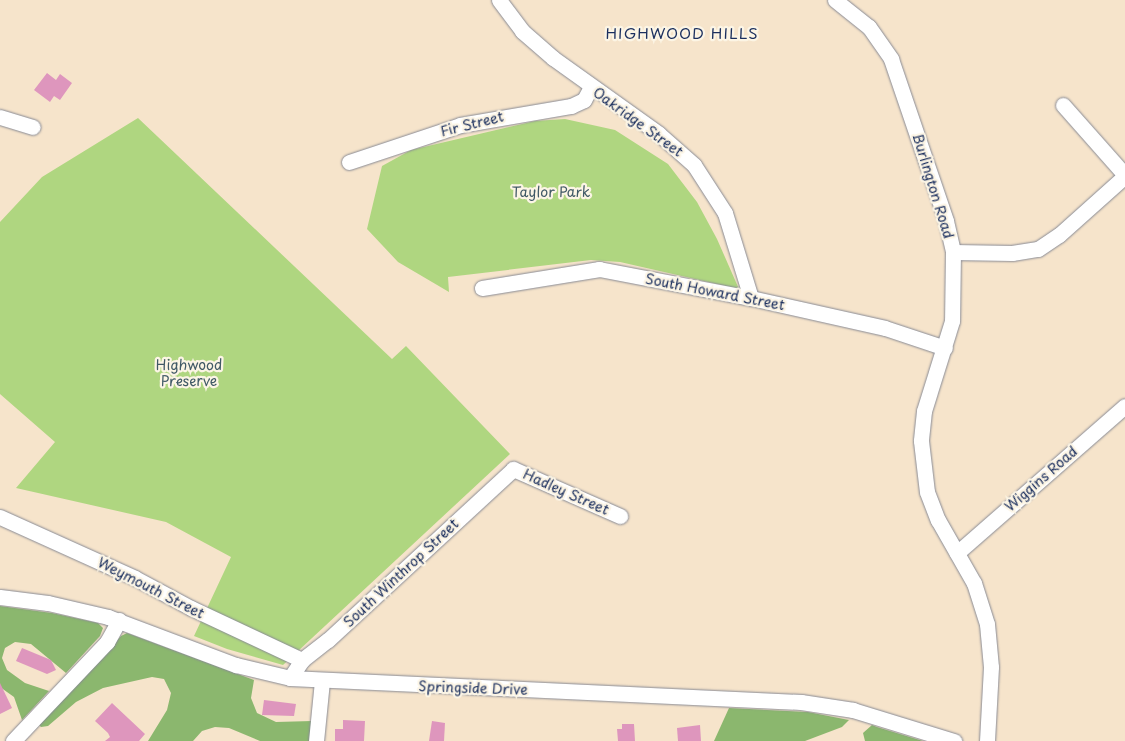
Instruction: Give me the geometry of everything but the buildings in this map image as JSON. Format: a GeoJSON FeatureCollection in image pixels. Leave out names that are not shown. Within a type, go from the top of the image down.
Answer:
{"type":"FeatureCollection","features":[{"type":"Feature","properties":{"kind":"street","name":"Oakridge Street"},"geometry":{"type":"LineString","coordinates":[[499,0],[538,46],[591,87],[676,147],[708,182],[725,213],[751,298]]}},
{"type":"Feature","properties":{"kind":"street","name":"Burlington Road"},"geometry":{"type":"LineString","coordinates":[[835,0],[869,27],[891,59],[946,221],[953,252],[954,290],[945,348],[924,410],[921,441],[928,492],[938,520],[974,583],[987,624],[991,667],[987,741]]}},
{"type":"Feature","properties":{"kind":"street","name":"Fir Street"},"geometry":{"type":"LineString","coordinates":[[348,162],[478,120],[571,106],[584,100],[591,87]]}},
{"type":"Feature","properties":{"kind":"street"},"geometry":{"type":"LineString","coordinates":[[953,252],[1012,253],[1038,249],[1059,235],[1125,176],[1064,105]]}},
{"type":"Feature","properties":{"kind":"street"},"geometry":{"type":"LineString","coordinates":[[0,117],[32,127]]}},
{"type":"Feature","properties":{"kind":"street","name":"South Howard Street"},"geometry":{"type":"LineString","coordinates":[[482,288],[599,269],[751,298],[884,328],[945,348]]}},
{"type":"Feature","properties":{"kind":"street","name":"Wiggins Road"},"geometry":{"type":"LineString","coordinates":[[957,553],[1125,406]]}},
{"type":"Feature","properties":{"kind":"street","name":"Hadley Street"},"geometry":{"type":"LineString","coordinates":[[513,469],[620,516]]}},
{"type":"Feature","properties":{"kind":"street","name":"South Winthrop Street"},"geometry":{"type":"LineString","coordinates":[[290,678],[302,660],[328,640],[513,469]]}},
{"type":"Feature","properties":{"kind":"street","name":"Weymouth Street"},"geometry":{"type":"LineString","coordinates":[[0,517],[135,578],[302,660]]}},
{"type":"Feature","properties":{"kind":"street","name":"Springside Drive"},"geometry":{"type":"LineString","coordinates":[[0,597],[68,606],[119,620],[236,665],[290,678],[801,702],[844,708],[954,741]]}},
{"type":"Feature","properties":{"kind":"street"},"geometry":{"type":"LineString","coordinates":[[13,741],[106,642],[119,620]]}},
{"type":"Feature","properties":{"kind":"street"},"geometry":{"type":"LineString","coordinates":[[316,741],[322,681]]}},
{"type":"Feature","properties":{"kind":"green space","name":"Highwood Preserve"},"geometry":{"type":"Polygon","coordinates":[[[138,118],[392,359],[406,346],[510,454],[283,665],[227,649],[194,636],[231,557],[166,522],[16,488],[55,442],[0,394],[0,222],[42,177],[138,118]]]}},
{"type":"Feature","properties":{"kind":"green space","name":"Taylor Park"},"geometry":{"type":"Polygon","coordinates":[[[565,119],[615,130],[668,164],[697,202],[717,239],[739,289],[620,262],[591,260],[448,277],[449,292],[398,262],[367,229],[382,166],[411,150],[535,121],[565,119]]]}},
{"type":"Feature","properties":{"kind":"green space"},"geometry":{"type":"Polygon","coordinates":[[[0,606],[52,613],[98,623],[103,628],[100,636],[66,673],[31,644],[15,642],[5,648],[2,658],[7,670],[25,683],[49,691],[22,720],[14,697],[0,687],[0,606]]]}},
{"type":"Feature","properties":{"kind":"green space"},"geometry":{"type":"Polygon","coordinates":[[[127,633],[254,680],[251,698],[257,713],[276,722],[312,721],[310,741],[260,741],[229,728],[215,727],[202,731],[193,741],[148,741],[167,710],[171,693],[164,679],[152,677],[103,688],[76,702],[48,726],[41,727],[39,725],[121,636],[127,633]]]}},
{"type":"Feature","properties":{"kind":"green space"},"geometry":{"type":"Polygon","coordinates":[[[729,708],[808,712],[849,720],[842,727],[805,741],[714,741],[729,708]]]}},
{"type":"Feature","properties":{"kind":"green space"},"geometry":{"type":"Polygon","coordinates":[[[872,725],[923,741],[865,741],[863,733],[872,725]]]}},
{"type":"Feature","properties":{"kind":"district","name":"HIGHWOOD HILLS"},"geometry":{"type":"Point","coordinates":[682,33]}}]}
